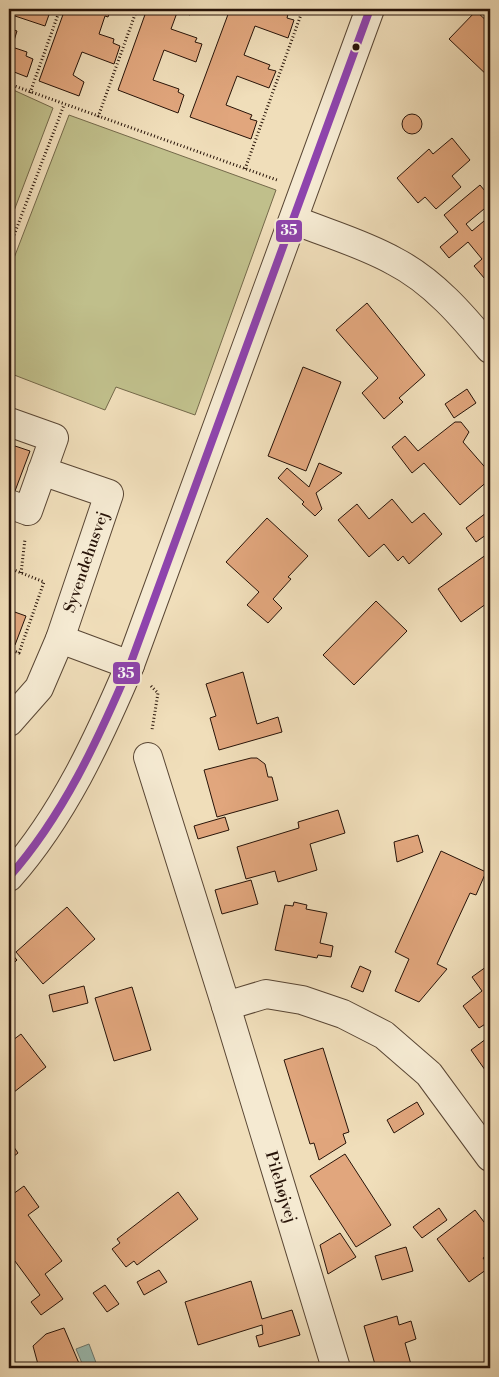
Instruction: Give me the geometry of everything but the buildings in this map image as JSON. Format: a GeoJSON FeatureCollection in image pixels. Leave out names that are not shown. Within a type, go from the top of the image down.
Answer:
{"type":"FeatureCollection","features":[{"type":"Feature","properties":{"kind":"street"},"geometry":{"type":"LineString","coordinates":[[9,878],[24,860],[69,792],[102,731],[130,666],[370,9]]}},
{"type":"Feature","properties":{"kind":"street"},"geometry":{"type":"LineString","coordinates":[[294,220],[394,260],[427,284],[460,314],[490,349]]}},
{"type":"Feature","properties":{"kind":"street"},"geometry":{"type":"LineString","coordinates":[[9,422],[54,438],[42,472],[19,508]]}},
{"type":"Feature","properties":{"kind":"street","name":"Syvendehusvej"},"geometry":{"type":"LineString","coordinates":[[9,722],[39,688],[60,639],[108,494],[42,472]]}},
{"type":"Feature","properties":{"kind":"street"},"geometry":{"type":"LineString","coordinates":[[60,639],[130,666]]}},
{"type":"Feature","properties":{"kind":"street","name":"Pilehøjvej"},"geometry":{"type":"LineString","coordinates":[[148,757],[336,1368]]}},
{"type":"Feature","properties":{"kind":"street"},"geometry":{"type":"LineString","coordinates":[[226,1006],[266,994],[293,999],[343,1014],[384,1035],[429,1074],[490,1157]]}},
{"type":"Feature","properties":{"kind":"path"},"geometry":{"type":"LineString","coordinates":[[30,93],[60,9]]}},
{"type":"Feature","properties":{"kind":"path"},"geometry":{"type":"LineString","coordinates":[[98,117],[138,9]]}},
{"type":"Feature","properties":{"kind":"path"},"geometry":{"type":"LineString","coordinates":[[245,169],[304,9]]}},
{"type":"Feature","properties":{"kind":"path"},"geometry":{"type":"LineString","coordinates":[[9,84],[304,189]]}},
{"type":"Feature","properties":{"kind":"path"},"geometry":{"type":"LineString","coordinates":[[9,248],[64,105]]}},
{"type":"Feature","properties":{"kind":"path"},"geometry":{"type":"LineString","coordinates":[[19,508],[21,573]]}},
{"type":"Feature","properties":{"kind":"path"},"geometry":{"type":"LineString","coordinates":[[9,568],[44,582],[19,653],[9,649]]}},
{"type":"Feature","properties":{"kind":"path"},"geometry":{"type":"LineString","coordinates":[[130,666],[158,693],[148,757]]}},
{"type":"Feature","properties":{"kind":"shaded area"},"geometry":{"type":"Polygon","coordinates":[[[9,88],[53,108],[9,224],[9,88]]]}},
{"type":"Feature","properties":{"kind":"shaded area"},"geometry":{"type":"Polygon","coordinates":[[[69,115],[276,190],[195,415],[116,387],[105,410],[9,373],[9,271],[69,115]]]}},
{"type":"Feature","properties":{"kind":"water"},"geometry":{"type":"Polygon","coordinates":[[[89,1344],[98,1368],[84,1368],[76,1349],[89,1344]]]}},
{"type":"Feature","properties":{"kind":"transit line","name":"35"},"geometry":{"type":"LineString","coordinates":[[9,877],[46,829],[63,803],[92,749],[130,665],[370,9]]}}]}
